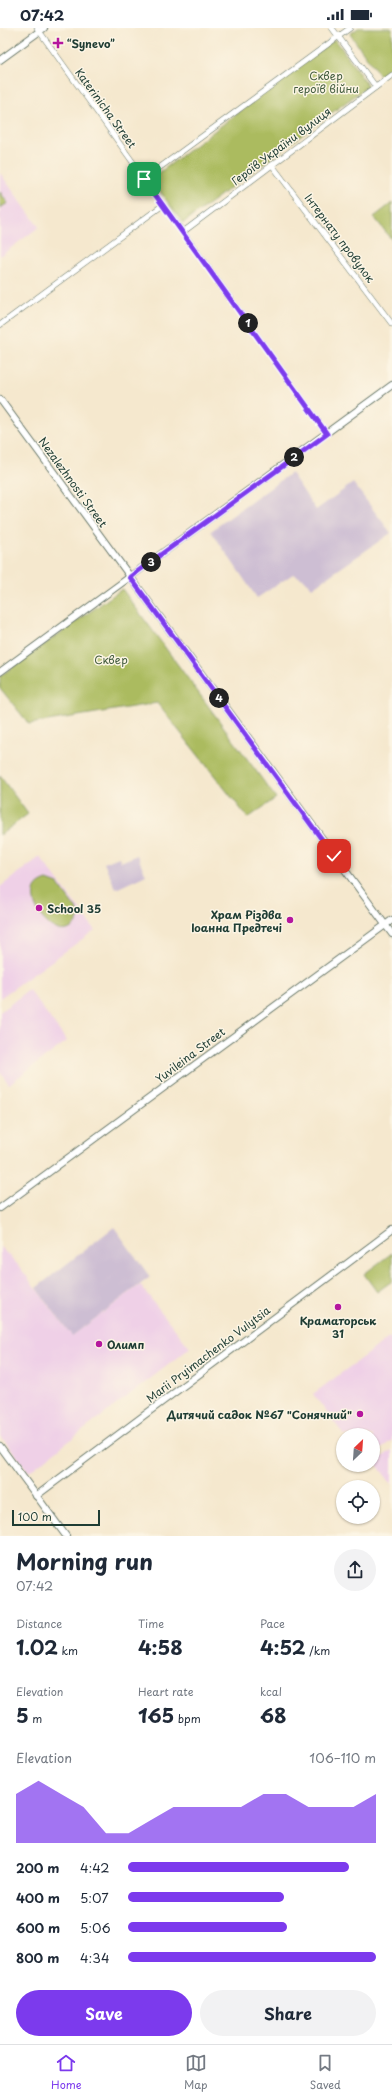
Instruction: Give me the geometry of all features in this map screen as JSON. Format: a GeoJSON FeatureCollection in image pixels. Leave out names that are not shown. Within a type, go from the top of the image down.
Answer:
{"type":"FeatureCollection","features":[{"type":"Feature","properties":{"kind":"street"},"geometry":{"type":"LineString","coordinates":[[332,28],[376,88]]}},
{"type":"Feature","properties":{"kind":"street"},"geometry":{"type":"LineString","coordinates":[[144,179],[350,28]]}},
{"type":"Feature","properties":{"kind":"street"},"geometry":{"type":"LineString","coordinates":[[0,60],[40,29]]}},
{"type":"Feature","properties":{"kind":"street","name":"Katerinicha Street"},"geometry":{"type":"LineString","coordinates":[[40,29],[144,179],[327,434]]}},
{"type":"Feature","properties":{"kind":"street","name":"Героїв України вулиця"},"geometry":{"type":"LineString","coordinates":[[183,232],[392,75]]}},
{"type":"Feature","properties":{"kind":"street","name":"Інтернату провулок"},"geometry":{"type":"LineString","coordinates":[[272,165],[392,324]]}},
{"type":"Feature","properties":{"kind":"street"},"geometry":{"type":"LineString","coordinates":[[0,325],[163,205]]}},
{"type":"Feature","properties":{"kind":"street"},"geometry":{"type":"LineString","coordinates":[[0,672],[392,385]]}},
{"type":"Feature","properties":{"kind":"street","name":"Nezalezhnosti Street"},"geometry":{"type":"LineString","coordinates":[[0,399],[392,934]]}},
{"type":"Feature","properties":{"kind":"street","name":"Yuvileina Street"},"geometry":{"type":"LineString","coordinates":[[0,1208],[392,920]]}},
{"type":"Feature","properties":{"kind":"street","name":"Marii Pryimachenko Vulytsia"},"geometry":{"type":"LineString","coordinates":[[36,1496],[392,1230]]}},
{"type":"Feature","properties":{"kind":"street"},"geometry":{"type":"LineString","coordinates":[[0,1446],[66,1536]]}},
{"type":"Feature","properties":{"kind":"shaded area"},"geometry":{"type":"Polygon","coordinates":[[[0,173],[39,227],[0,256],[0,173]]]}},
{"type":"Feature","properties":{"kind":"shaded area"},"geometry":{"type":"Polygon","coordinates":[[[291,473],[316,510],[353,483],[391,533],[312,588],[305,580],[293,574],[257,598],[211,531],[291,473]]]}},
{"type":"Feature","properties":{"kind":"shaded area"},"geometry":{"type":"Polygon","coordinates":[[[137,855],[146,875],[116,889],[104,863],[119,857],[121,862],[137,855]]]}},
{"type":"Feature","properties":{"kind":"shaded area","name":"School 35"},"geometry":{"type":"Polygon","coordinates":[[[40,857],[95,930],[0,998],[0,887],[40,857]]]}},
{"type":"Feature","properties":{"kind":"shaded area"},"geometry":{"type":"Polygon","coordinates":[[[29,990],[67,1041],[9,1084],[0,1072],[0,1012],[29,990]]]}},
{"type":"Feature","properties":{"kind":"shaded area"},"geometry":{"type":"Polygon","coordinates":[[[114,1227],[150,1277],[72,1336],[36,1288],[114,1227]]]}},
{"type":"Feature","properties":{"kind":"shaded area"},"geometry":{"type":"Polygon","coordinates":[[[0,1247],[18,1265],[72,1336],[140,1285],[190,1348],[29,1472],[0,1435],[0,1247]]]}},
{"type":"Feature","properties":{"kind":"shaded area","name":"Дитячий садок №67 \"Сонячний\""},"geometry":{"type":"Polygon","coordinates":[[[390,1337],[392,1340],[392,1440],[380,1449],[380,1428],[339,1428],[313,1394],[390,1337]]]}},
{"type":"Feature","properties":{"kind":"shaded area"},"geometry":{"type":"Polygon","coordinates":[[[392,1450],[392,1485],[380,1469],[380,1458],[392,1450]]]}},
{"type":"Feature","properties":{"kind":"green space"},"geometry":{"type":"Polygon","coordinates":[[[358,28],[392,28],[392,67],[380,76],[350,34],[358,28]]]}},
{"type":"Feature","properties":{"kind":"green space","name":"Сквер героїв війни"},"geometry":{"type":"Polygon","coordinates":[[[335,39],[368,86],[183,223],[151,179],[335,39]]]}},
{"type":"Feature","properties":{"kind":"green space"},"geometry":{"type":"Polygon","coordinates":[[[0,192],[8,203],[0,208],[0,192]]]}},
{"type":"Feature","properties":{"kind":"green space"},"geometry":{"type":"Polygon","coordinates":[[[392,203],[392,240],[374,217],[392,203]]]}},
{"type":"Feature","properties":{"kind":"green space","name":"Сквер"},"geometry":{"type":"Polygon","coordinates":[[[122,589],[276,798],[248,818],[157,703],[29,724],[0,688],[0,676],[122,589]]]}},
{"type":"Feature","properties":{"kind":"green space"},"geometry":{"type":"Polygon","coordinates":[[[0,776],[28,814],[0,835],[0,776]]]}},
{"type":"Feature","properties":{"kind":"green space"},"geometry":{"type":"Polygon","coordinates":[[[47,880],[58,884],[80,914],[74,925],[67,930],[59,930],[51,926],[43,919],[37,910],[34,901],[34,892],[39,884],[47,880]]]}},
{"type":"Feature","properties":{"kind":"green space"},"geometry":{"type":"Polygon","coordinates":[[[392,1253],[392,1281],[377,1292],[364,1274],[392,1253]]]}},
{"type":"Feature","properties":{"kind":"place","name":"“Synevo”"},"geometry":{"type":"Point","coordinates":[58,43]}},
{"type":"Feature","properties":{"kind":"place","name":"School 35"},"geometry":{"type":"Point","coordinates":[39,908]}},
{"type":"Feature","properties":{"kind":"place","name":"Храм Різдва Іоанна Предтечі"},"geometry":{"type":"Point","coordinates":[290,920]}},
{"type":"Feature","properties":{"kind":"place","name":"Краматорськ 31"},"geometry":{"type":"Point","coordinates":[338,1307]}},
{"type":"Feature","properties":{"kind":"place","name":"Олимп"},"geometry":{"type":"Point","coordinates":[99,1344]}},
{"type":"Feature","properties":{"kind":"place","name":"Дитячий садок №67 \"Сонячний\""},"geometry":{"type":"Point","coordinates":[360,1414]}},
{"type":"Feature","properties":{"kind":"route"},"geometry":{"type":"LineString","coordinates":[[144,179],[327,434],[130,577],[334,856]]}}]}
